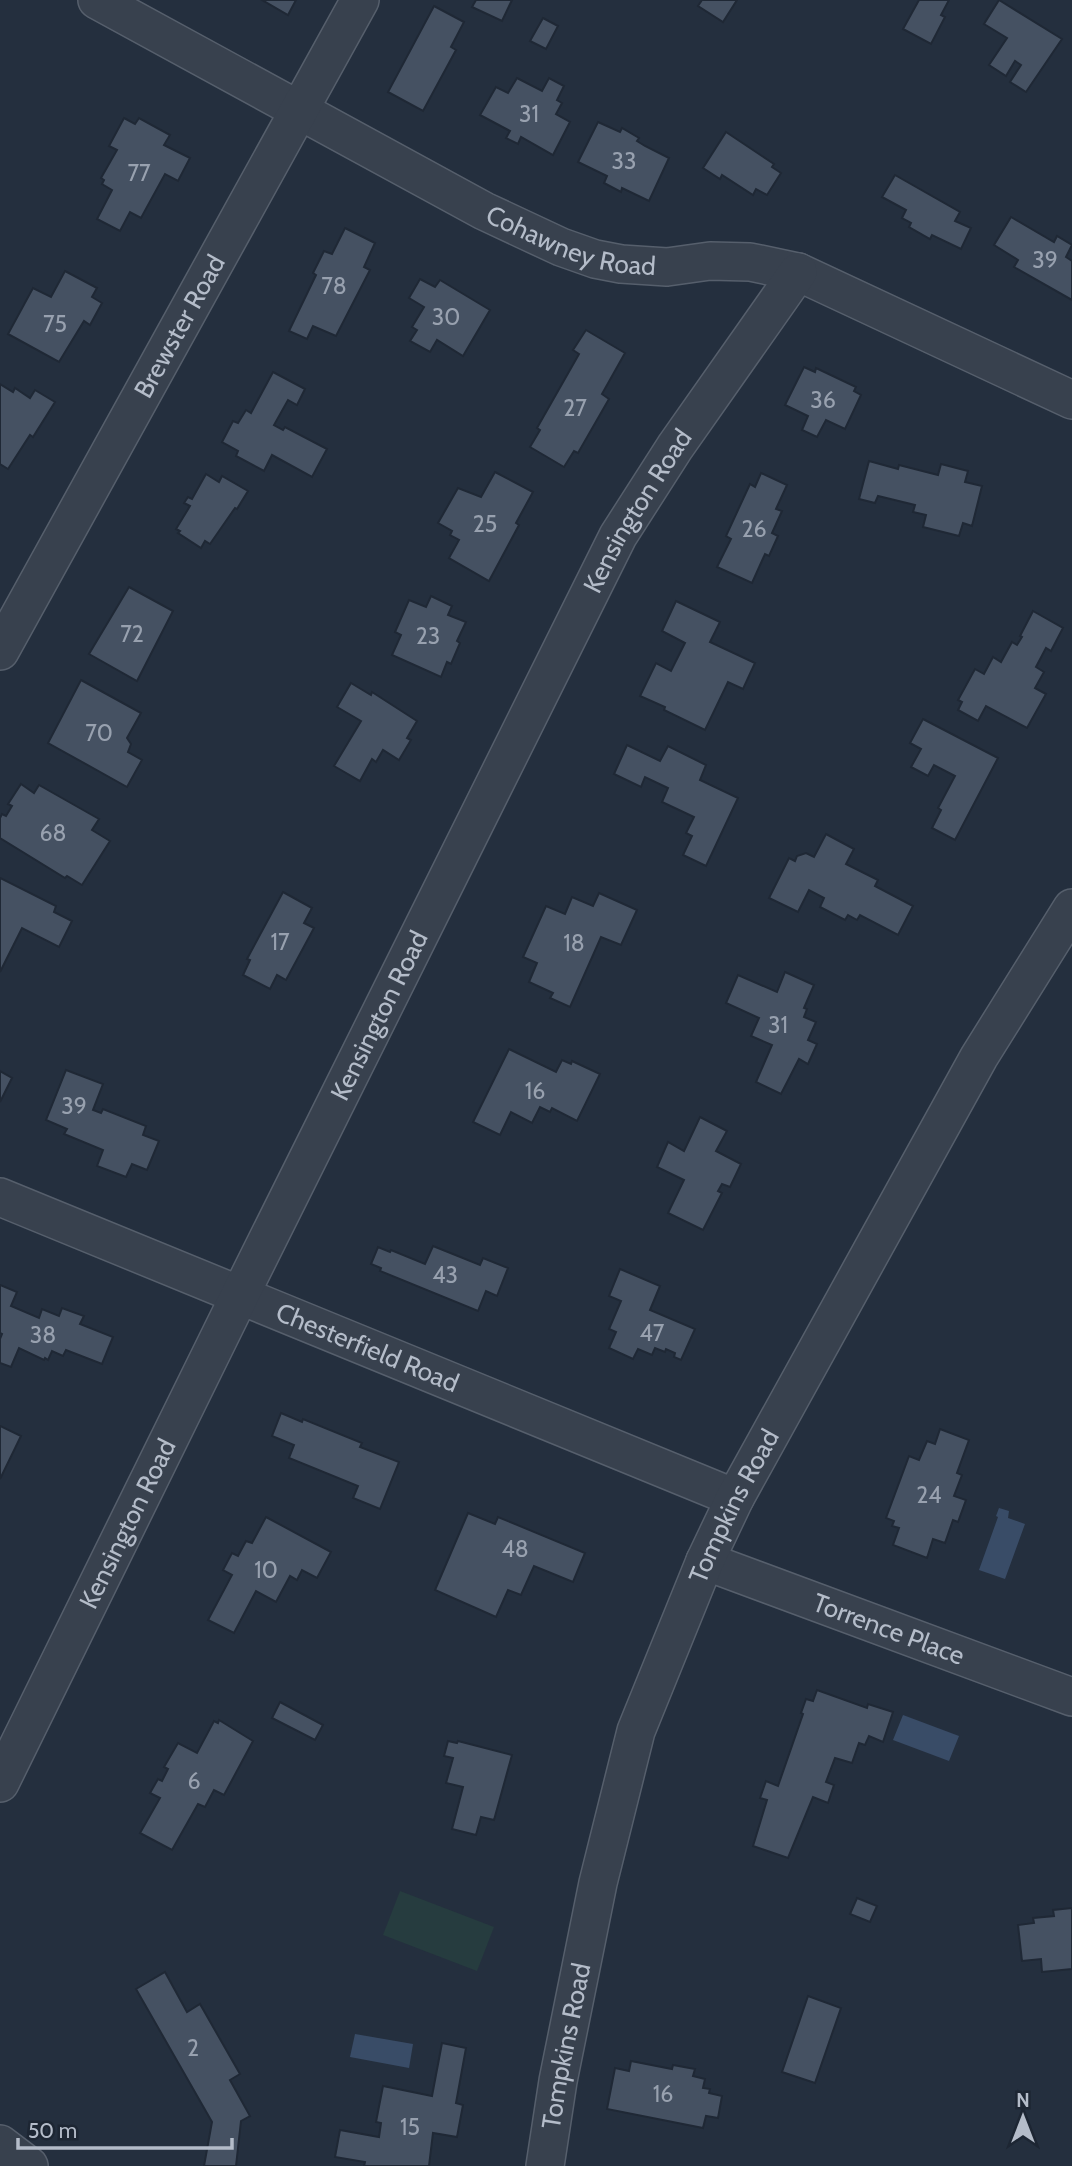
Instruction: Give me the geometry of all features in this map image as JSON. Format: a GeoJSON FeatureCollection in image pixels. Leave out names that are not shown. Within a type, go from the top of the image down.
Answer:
{"type":"FeatureCollection","features":[{"type":"Feature","properties":{"kind":"street","name":"Cohawney Road"},"geometry":{"type":"LineString","coordinates":[[97,0],[484,211],[561,247],[594,259],[621,264],[667,267],[710,261],[750,262],[798,272],[1072,400]]}},
{"type":"Feature","properties":{"kind":"street","name":"Brewster Road"},"geometry":{"type":"LineString","coordinates":[[0,651],[360,0]]}},
{"type":"Feature","properties":{"kind":"street","name":"Kensington Road"},"geometry":{"type":"LineString","coordinates":[[0,1783],[618,536],[675,447],[798,272]]}},
{"type":"Feature","properties":{"kind":"street","name":"Tompkins Road"},"geometry":{"type":"LineString","coordinates":[[545,2166],[558,2081],[595,1896],[636,1731],[705,1561],[735,1498],[979,1057],[1072,908]]}},
{"type":"Feature","properties":{"kind":"street","name":"Chesterfield Road"},"geometry":{"type":"LineString","coordinates":[[0,1197],[735,1498]]}},
{"type":"Feature","properties":{"kind":"street","name":"Torrence Place"},"geometry":{"type":"LineString","coordinates":[[705,1561],[1072,1698]]}},
{"type":"Feature","properties":{"kind":"street"},"geometry":{"type":"LineString","coordinates":[[0,2144],[29,2166]]}},
{"type":"Feature","properties":{"kind":"green space"},"geometry":{"type":"Polygon","coordinates":[[[400,1891],[494,1927],[477,1971],[383,1935],[400,1891]]]}},
{"type":"Feature","properties":{"kind":"water"},"geometry":{"type":"Polygon","coordinates":[[[999,1508],[1009,1511],[1008,1518],[1025,1524],[1005,1579],[979,1570],[999,1508]]]}},
{"type":"Feature","properties":{"kind":"water"},"geometry":{"type":"Polygon","coordinates":[[[903,1715],[959,1736],[949,1761],[893,1740],[903,1715]]]}},
{"type":"Feature","properties":{"kind":"water"},"geometry":{"type":"Polygon","coordinates":[[[355,2034],[413,2044],[409,2068],[350,2057],[355,2034]]]}},
{"type":"Feature","properties":{"kind":"building"},"geometry":{"type":"Polygon","coordinates":[[[262,0],[296,0],[288,15],[262,0]]]}},
{"type":"Feature","properties":{"kind":"building"},"geometry":{"type":"Polygon","coordinates":[[[476,0],[512,0],[502,21],[472,7],[476,0]]]}},
{"type":"Feature","properties":{"kind":"building"},"geometry":{"type":"Polygon","coordinates":[[[702,0],[737,0],[723,22],[698,6],[702,0]]]}},
{"type":"Feature","properties":{"kind":"building"},"geometry":{"type":"Polygon","coordinates":[[[919,0],[949,0],[941,15],[945,17],[931,44],[903,29],[919,0]]]}},
{"type":"Feature","properties":{"kind":"building"},"geometry":{"type":"Polygon","coordinates":[[[999,0],[1062,39],[1026,92],[1010,82],[1021,65],[1015,61],[1006,76],[989,65],[1007,38],[984,24],[999,0]]]}},
{"type":"Feature","properties":{"kind":"building"},"geometry":{"type":"Polygon","coordinates":[[[434,6],[464,22],[451,47],[456,50],[423,111],[388,92],[434,6]]]}},
{"type":"Feature","properties":{"kind":"building"},"geometry":{"type":"Polygon","coordinates":[[[543,18],[558,26],[546,49],[530,41],[543,18]]]}},
{"type":"Feature","properties":{"kind":"building"},"geometry":{"type":"Polygon","coordinates":[[[517,78],[542,91],[549,78],[564,86],[557,100],[562,103],[556,114],[570,122],[553,155],[521,137],[518,144],[506,138],[510,131],[480,115],[496,87],[508,93],[517,78]]]}},
{"type":"Feature","properties":{"kind":"building"},"geometry":{"type":"Polygon","coordinates":[[[124,118],[135,124],[139,118],[170,135],[164,145],[190,158],[178,181],[165,174],[141,218],[130,212],[120,231],[97,219],[112,190],[102,184],[104,180],[101,178],[117,150],[109,146],[124,118]]]}},
{"type":"Feature","properties":{"kind":"building"},"geometry":{"type":"Polygon","coordinates":[[[598,122],[620,132],[622,128],[639,138],[637,141],[669,158],[649,201],[604,183],[607,176],[578,162],[598,122]]]}},
{"type":"Feature","properties":{"kind":"building"},"geometry":{"type":"Polygon","coordinates":[[[726,132],[774,164],[772,167],[781,173],[767,195],[756,189],[753,195],[722,175],[720,179],[703,168],[726,132]]]}},
{"type":"Feature","properties":{"kind":"building"},"geometry":{"type":"Polygon","coordinates":[[[895,175],[960,212],[955,221],[971,228],[961,249],[932,235],[930,239],[909,227],[911,223],[902,218],[906,210],[882,197],[895,175]]]}},
{"type":"Feature","properties":{"kind":"building"},"geometry":{"type":"Polygon","coordinates":[[[1011,217],[1054,242],[1057,236],[1072,245],[1066,257],[1072,261],[1072,300],[1014,267],[1018,260],[994,245],[1011,217]]]}},
{"type":"Feature","properties":{"kind":"building"},"geometry":{"type":"Polygon","coordinates":[[[345,228],[375,243],[364,267],[370,270],[336,336],[313,326],[307,339],[289,331],[316,275],[313,273],[324,251],[332,254],[345,228]]]}},
{"type":"Feature","properties":{"kind":"building"},"geometry":{"type":"Polygon","coordinates":[[[65,271],[97,288],[92,297],[102,303],[90,325],[84,321],[59,362],[8,334],[33,288],[51,297],[65,271]]]}},
{"type":"Feature","properties":{"kind":"building"},"geometry":{"type":"Polygon","coordinates":[[[420,279],[435,287],[440,280],[490,310],[463,356],[437,340],[430,352],[410,341],[417,330],[412,327],[424,307],[409,298],[420,279]]]}},
{"type":"Feature","properties":{"kind":"building"},"geometry":{"type":"Polygon","coordinates":[[[586,330],[625,353],[602,394],[609,399],[578,453],[574,451],[564,467],[530,447],[540,430],[537,428],[579,354],[573,350],[586,330]]]}},
{"type":"Feature","properties":{"kind":"building"},"geometry":{"type":"Polygon","coordinates":[[[804,367],[815,372],[816,368],[856,387],[854,391],[861,395],[845,429],[826,420],[817,437],[802,430],[808,416],[785,405],[804,367]]]}},
{"type":"Feature","properties":{"kind":"building"},"geometry":{"type":"Polygon","coordinates":[[[273,372],[305,389],[297,405],[288,400],[274,425],[283,430],[285,427],[327,449],[312,477],[272,455],[264,471],[236,456],[238,451],[222,442],[233,421],[238,423],[246,410],[251,413],[273,372]]]}},
{"type":"Feature","properties":{"kind":"building"},"geometry":{"type":"Polygon","coordinates":[[[0,384],[13,392],[15,388],[30,398],[35,390],[55,402],[8,469],[0,464],[0,384]]]}},
{"type":"Feature","properties":{"kind":"building"},"geometry":{"type":"Polygon","coordinates":[[[869,461],[938,475],[941,464],[968,471],[965,482],[982,486],[972,526],[963,523],[959,536],[923,527],[926,515],[913,512],[915,505],[878,496],[875,503],[859,499],[869,461]]]}},
{"type":"Feature","properties":{"kind":"building"},"geometry":{"type":"Polygon","coordinates":[[[495,472],[533,492],[489,581],[449,558],[459,540],[450,535],[452,531],[438,523],[458,488],[481,497],[495,472]]]}},
{"type":"Feature","properties":{"kind":"building"},"geometry":{"type":"Polygon","coordinates":[[[761,473],[787,485],[776,509],[782,511],[772,533],[778,536],[769,556],[765,554],[752,583],[717,567],[731,539],[726,536],[750,484],[755,487],[761,473]]]}},
{"type":"Feature","properties":{"kind":"building"},"geometry":{"type":"Polygon","coordinates":[[[206,474],[219,482],[222,476],[248,491],[210,544],[205,541],[201,548],[176,529],[190,506],[184,503],[188,497],[192,499],[206,474]]]}},
{"type":"Feature","properties":{"kind":"building"},"geometry":{"type":"Polygon","coordinates":[[[129,587],[173,611],[137,681],[89,654],[129,587]]]}},
{"type":"Feature","properties":{"kind":"building"},"geometry":{"type":"Polygon","coordinates":[[[431,596],[452,606],[448,615],[466,622],[451,664],[447,662],[441,677],[392,655],[401,635],[395,632],[409,600],[426,607],[431,596]]]}},
{"type":"Feature","properties":{"kind":"building"},"geometry":{"type":"Polygon","coordinates":[[[676,601],[720,622],[710,642],[755,663],[743,689],[728,682],[705,730],[640,696],[656,663],[671,671],[685,643],[662,631],[676,601]]]}},
{"type":"Feature","properties":{"kind":"building"},"geometry":{"type":"Polygon","coordinates":[[[1033,611],[1063,628],[1051,651],[1046,648],[1036,667],[1044,672],[1035,688],[1046,694],[1027,728],[986,706],[978,721],[958,710],[962,702],[958,700],[975,669],[984,674],[993,657],[1001,662],[1012,642],[1017,645],[1033,611]]]}},
{"type":"Feature","properties":{"kind":"building"},"geometry":{"type":"Polygon","coordinates":[[[81,680],[141,713],[127,738],[131,744],[128,752],[142,760],[127,787],[48,743],[81,680]]]}},
{"type":"Feature","properties":{"kind":"building"},"geometry":{"type":"Polygon","coordinates":[[[351,683],[371,695],[372,692],[417,721],[407,738],[411,740],[399,760],[383,750],[376,762],[372,759],[360,781],[334,766],[361,721],[337,707],[351,683]]]}},
{"type":"Feature","properties":{"kind":"building"},"geometry":{"type":"Polygon","coordinates":[[[923,719],[998,758],[955,840],[932,828],[941,810],[938,808],[955,776],[934,765],[928,776],[911,767],[921,749],[910,743],[923,719]]]}},
{"type":"Feature","properties":{"kind":"building"},"geometry":{"type":"Polygon","coordinates":[[[627,745],[660,761],[668,746],[706,765],[700,780],[738,798],[706,866],[683,855],[692,836],[686,833],[694,817],[662,802],[668,788],[645,777],[641,787],[614,774],[627,745]]]}},
{"type":"Feature","properties":{"kind":"building"},"geometry":{"type":"Polygon","coordinates":[[[21,784],[34,793],[39,785],[99,819],[92,830],[110,841],[82,885],[67,876],[65,878],[0,838],[0,818],[2,814],[6,816],[12,806],[8,804],[21,784]]]}},
{"type":"Feature","properties":{"kind":"building"},"geometry":{"type":"Polygon","coordinates":[[[826,834],[854,849],[846,864],[878,880],[875,886],[913,906],[898,935],[860,915],[857,920],[848,915],[845,920],[820,907],[824,898],[809,890],[798,912],[769,898],[789,858],[795,861],[797,856],[806,853],[814,857],[826,834]]]}},
{"type":"Feature","properties":{"kind":"building"},"geometry":{"type":"Polygon","coordinates":[[[0,878],[56,906],[54,912],[72,921],[59,947],[22,928],[0,972],[0,878]]]}},
{"type":"Feature","properties":{"kind":"building"},"geometry":{"type":"Polygon","coordinates":[[[283,892],[312,908],[304,923],[314,928],[286,980],[277,975],[270,989],[243,975],[250,960],[247,959],[283,892]]]}},
{"type":"Feature","properties":{"kind":"building"},"geometry":{"type":"Polygon","coordinates":[[[599,893],[637,910],[621,945],[601,937],[570,1007],[550,998],[553,993],[529,982],[537,963],[523,957],[546,906],[565,914],[572,897],[593,906],[599,893]]]}},
{"type":"Feature","properties":{"kind":"building"},"geometry":{"type":"Polygon","coordinates":[[[785,972],[814,985],[804,1008],[807,1009],[804,1017],[816,1022],[808,1040],[817,1044],[808,1064],[799,1059],[781,1094],[756,1082],[772,1045],[751,1036],[759,1018],[726,1003],[738,975],[777,992],[785,972]]]}},
{"type":"Feature","properties":{"kind":"building"},"geometry":{"type":"Polygon","coordinates":[[[509,1049],[556,1072],[562,1060],[571,1064],[572,1061],[600,1074],[577,1121],[552,1108],[550,1112],[540,1107],[532,1123],[511,1112],[500,1135],[473,1122],[509,1049]]]}},
{"type":"Feature","properties":{"kind":"building"},"geometry":{"type":"Polygon","coordinates":[[[66,1070],[103,1084],[93,1110],[101,1113],[103,1109],[146,1126],[143,1135],[159,1141],[147,1170],[132,1164],[126,1177],[97,1166],[103,1150],[64,1134],[67,1129],[46,1120],[66,1070]]]}},
{"type":"Feature","properties":{"kind":"building"},"geometry":{"type":"Polygon","coordinates":[[[0,1071],[12,1078],[0,1102],[0,1071]]]}},
{"type":"Feature","properties":{"kind":"building"},"geometry":{"type":"Polygon","coordinates":[[[700,1117],[727,1131],[716,1151],[741,1164],[730,1187],[722,1184],[718,1191],[722,1193],[703,1230],[668,1213],[684,1180],[657,1167],[668,1142],[684,1151],[700,1117]]]}},
{"type":"Feature","properties":{"kind":"building"},"geometry":{"type":"Polygon","coordinates":[[[433,1246],[480,1265],[483,1258],[508,1268],[497,1296],[486,1291],[478,1311],[380,1271],[381,1268],[371,1264],[378,1247],[425,1264],[433,1246]]]}},
{"type":"Feature","properties":{"kind":"building"},"geometry":{"type":"Polygon","coordinates":[[[620,1269],[660,1286],[650,1310],[695,1329],[681,1360],[666,1349],[665,1352],[655,1348],[652,1355],[638,1349],[633,1359],[609,1348],[616,1332],[609,1329],[621,1301],[609,1296],[620,1269]]]}},
{"type":"Feature","properties":{"kind":"building"},"geometry":{"type":"Polygon","coordinates":[[[0,1285],[17,1292],[11,1306],[39,1318],[42,1309],[59,1316],[62,1308],[84,1316],[80,1324],[113,1337],[102,1364],[66,1350],[63,1356],[52,1351],[48,1360],[44,1360],[19,1348],[11,1367],[0,1363],[0,1285]]]}},
{"type":"Feature","properties":{"kind":"building"},"geometry":{"type":"Polygon","coordinates":[[[281,1413],[362,1443],[360,1447],[399,1462],[380,1509],[353,1498],[358,1486],[289,1458],[294,1445],[272,1436],[281,1413]]]}},
{"type":"Feature","properties":{"kind":"building"},"geometry":{"type":"Polygon","coordinates":[[[0,1426],[21,1436],[0,1479],[0,1426]]]}},
{"type":"Feature","properties":{"kind":"building"},"geometry":{"type":"Polygon","coordinates":[[[940,1429],[969,1440],[957,1473],[962,1475],[954,1496],[966,1500],[958,1522],[953,1520],[945,1543],[933,1539],[927,1558],[893,1545],[899,1528],[892,1526],[894,1521],[886,1518],[909,1456],[919,1460],[927,1441],[935,1444],[940,1429]]]}},
{"type":"Feature","properties":{"kind":"building"},"geometry":{"type":"Polygon","coordinates":[[[468,1513],[495,1524],[498,1517],[585,1553],[573,1582],[534,1566],[521,1595],[508,1590],[496,1617],[435,1590],[468,1513]]]}},
{"type":"Feature","properties":{"kind":"building"},"geometry":{"type":"Polygon","coordinates":[[[266,1517],[331,1552],[317,1578],[302,1570],[297,1580],[290,1576],[276,1602],[256,1591],[234,1633],[208,1620],[232,1575],[223,1570],[232,1553],[238,1556],[246,1541],[252,1543],[266,1517]]]}},
{"type":"Feature","properties":{"kind":"building"},"geometry":{"type":"Polygon","coordinates":[[[817,1690],[867,1708],[868,1704],[893,1712],[883,1742],[869,1736],[865,1745],[859,1743],[852,1763],[835,1758],[826,1782],[834,1785],[828,1803],[813,1797],[788,1858],[753,1846],[767,1800],[760,1798],[766,1781],[778,1786],[806,1699],[813,1701],[817,1690]]]}},
{"type":"Feature","properties":{"kind":"building"},"geometry":{"type":"Polygon","coordinates":[[[280,1702],[323,1725],[315,1740],[272,1718],[280,1702]]]}},
{"type":"Feature","properties":{"kind":"building"},"geometry":{"type":"Polygon","coordinates":[[[219,1720],[253,1741],[224,1795],[214,1790],[205,1807],[198,1804],[172,1850],[140,1833],[160,1798],[150,1793],[158,1779],[162,1781],[168,1769],[164,1767],[178,1743],[197,1753],[214,1721],[218,1723],[219,1720]]]}},
{"type":"Feature","properties":{"kind":"building"},"geometry":{"type":"Polygon","coordinates":[[[448,1741],[458,1741],[512,1755],[494,1820],[481,1817],[476,1835],[452,1829],[463,1787],[446,1783],[453,1758],[444,1756],[448,1741]]]}},
{"type":"Feature","properties":{"kind":"building"},"geometry":{"type":"Polygon","coordinates":[[[857,1898],[877,1906],[870,1922],[850,1914],[857,1898]]]}},
{"type":"Feature","properties":{"kind":"building"},"geometry":{"type":"Polygon","coordinates":[[[1072,1908],[1072,1969],[1042,1972],[1041,1959],[1022,1961],[1018,1925],[1034,1923],[1033,1918],[1054,1916],[1053,1910],[1072,1908]]]}},
{"type":"Feature","properties":{"kind":"building"},"geometry":{"type":"Polygon","coordinates":[[[165,1972],[187,2012],[200,2004],[240,2074],[230,2080],[250,2116],[241,2121],[236,2166],[204,2166],[212,2122],[136,1989],[165,1972]]]}},
{"type":"Feature","properties":{"kind":"building"},"geometry":{"type":"Polygon","coordinates":[[[808,1996],[841,2008],[815,2083],[782,2072],[808,1996]]]}},
{"type":"Feature","properties":{"kind":"building"},"geometry":{"type":"Polygon","coordinates":[[[442,2043],[466,2048],[456,2103],[463,2105],[457,2137],[433,2133],[429,2166],[364,2166],[365,2162],[335,2157],[340,2130],[379,2137],[381,2123],[376,2122],[383,2086],[432,2096],[442,2043]]]}},
{"type":"Feature","properties":{"kind":"building"},"geometry":{"type":"Polygon","coordinates":[[[631,2061],[672,2069],[673,2065],[695,2069],[693,2076],[705,2079],[703,2088],[710,2089],[709,2093],[722,2096],[718,2118],[706,2116],[703,2128],[607,2109],[615,2068],[629,2071],[631,2061]]]}}]}
